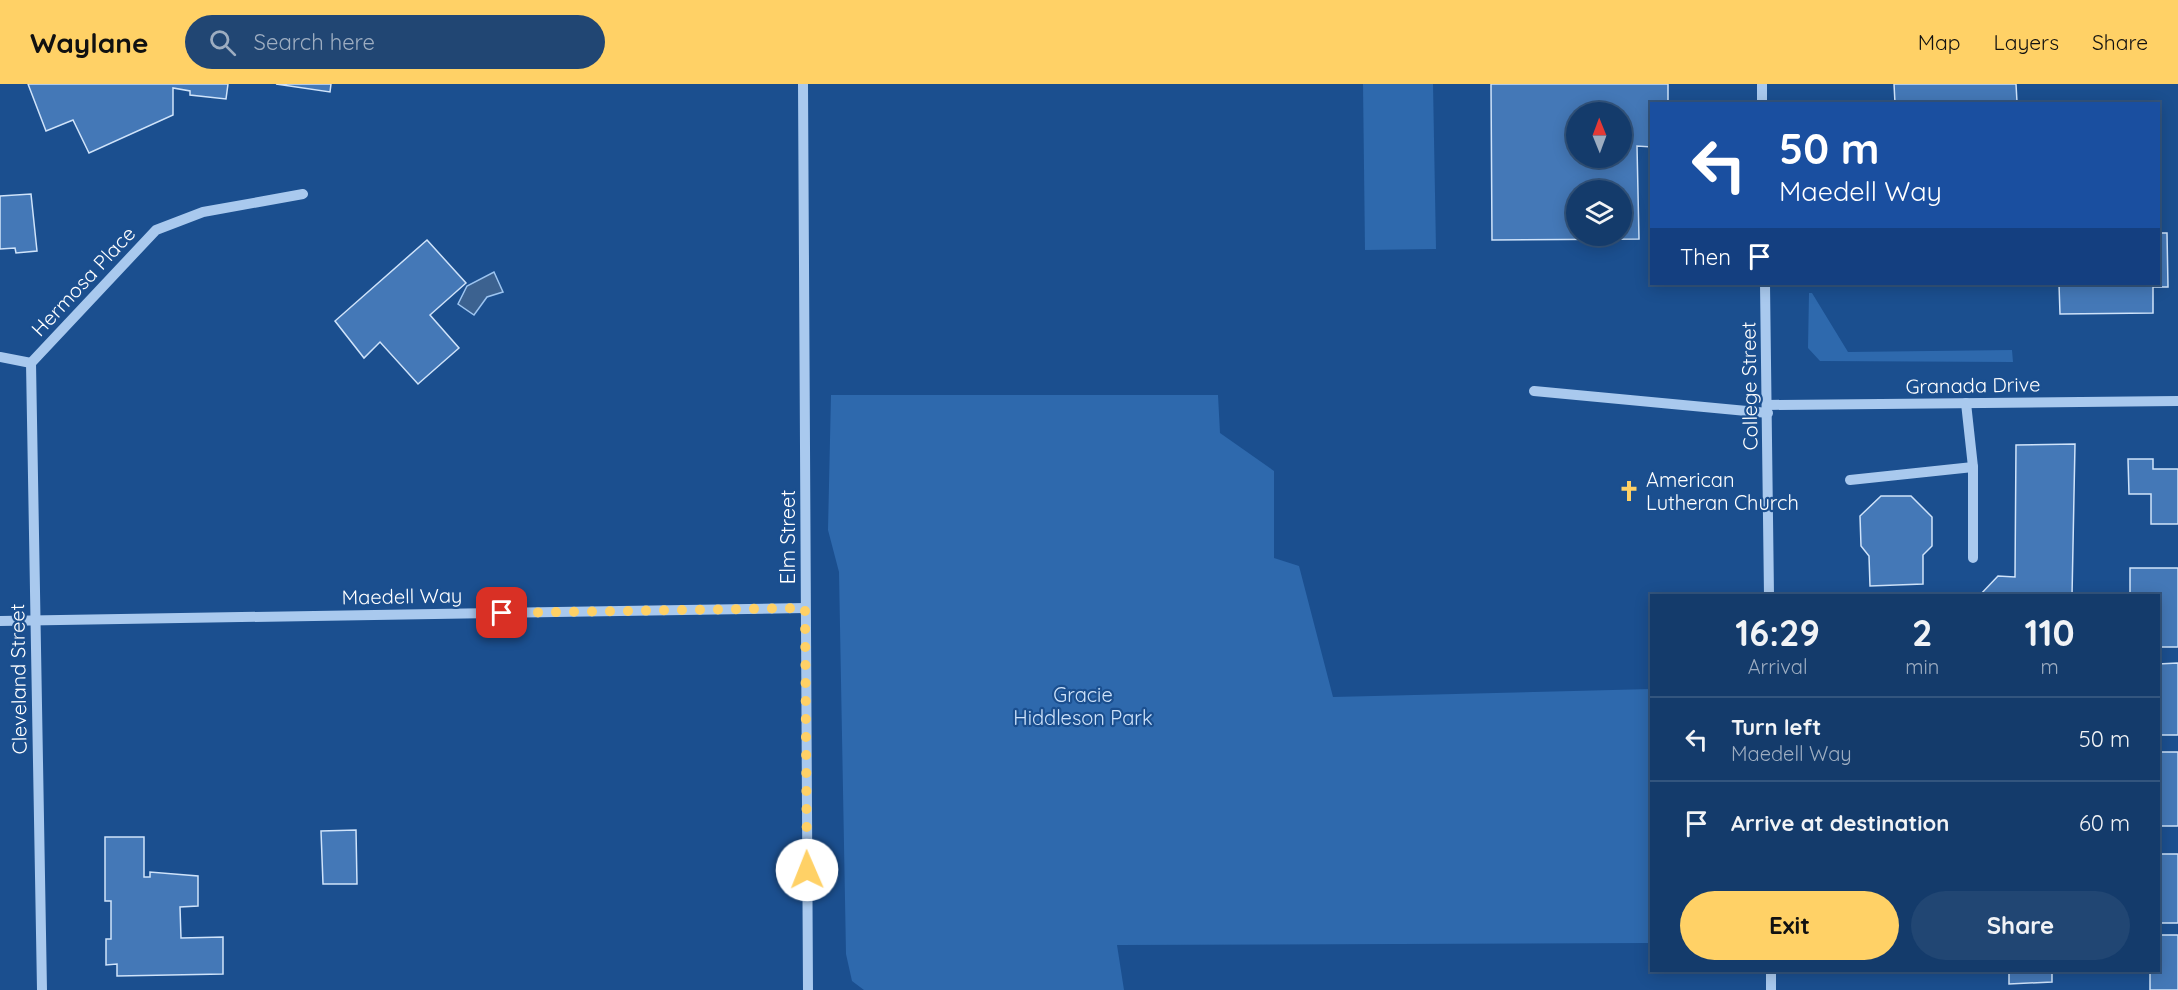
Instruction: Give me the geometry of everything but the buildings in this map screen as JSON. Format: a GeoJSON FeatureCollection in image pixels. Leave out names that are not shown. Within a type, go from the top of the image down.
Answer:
{"type":"FeatureCollection","features":[{"type":"Feature","properties":{"kind":"street","name":"Elm Street"},"geometry":{"type":"LineString","coordinates":[[803,84],[808,990]]}},
{"type":"Feature","properties":{"kind":"street"},"geometry":{"type":"LineString","coordinates":[[1762,84],[1762,102]]}},
{"type":"Feature","properties":{"kind":"street","name":"Hermosa Place"},"geometry":{"type":"LineString","coordinates":[[31,363],[156,230],[203,212],[303,194]]}},
{"type":"Feature","properties":{"kind":"street","name":"College Street"},"geometry":{"type":"LineString","coordinates":[[1765,285],[1769,594]]}},
{"type":"Feature","properties":{"kind":"street"},"geometry":{"type":"LineString","coordinates":[[0,357],[31,363]]}},
{"type":"Feature","properties":{"kind":"street","name":"Cleveland Street"},"geometry":{"type":"LineString","coordinates":[[31,363],[42,990]]}},
{"type":"Feature","properties":{"kind":"street","name":"Granada Drive"},"geometry":{"type":"LineString","coordinates":[[1534,391],[1768,409],[2178,401]]}},
{"type":"Feature","properties":{"kind":"street"},"geometry":{"type":"LineString","coordinates":[[1966,404],[1973,467],[1973,558]]}},
{"type":"Feature","properties":{"kind":"street"},"geometry":{"type":"LineString","coordinates":[[1850,480],[1973,467]]}},
{"type":"Feature","properties":{"kind":"street","name":"Maedell Way"},"geometry":{"type":"LineString","coordinates":[[0,621],[805,608]]}},
{"type":"Feature","properties":{"kind":"street"},"geometry":{"type":"LineString","coordinates":[[1771,972],[1771,990]]}},
{"type":"Feature","properties":{"kind":"green space"},"geometry":{"type":"Polygon","coordinates":[[[1363,84],[1433,84],[1436,249],[1365,250],[1363,84]]]}},
{"type":"Feature","properties":{"kind":"green space"},"geometry":{"type":"Polygon","coordinates":[[[1809,293],[1812,293],[1848,352],[2012,350],[2013,362],[1820,361],[1808,348],[1809,293]]]}},
{"type":"Feature","properties":{"kind":"green space","name":"Gracie Hiddleson Park"},"geometry":{"type":"Polygon","coordinates":[[[831,395],[1218,395],[1220,433],[1274,471],[1274,558],[1299,566],[1333,697],[1650,689],[1650,943],[1117,945],[1124,990],[864,990],[852,981],[846,954],[839,572],[828,530],[831,395]]]}},
{"type":"Feature","properties":{"kind":"shaded area"},"geometry":{"type":"Polygon","coordinates":[[[494,272],[503,292],[487,297],[474,315],[458,304],[467,286],[494,272]]]}},
{"type":"Feature","properties":{"kind":"place","name":"American Lutheran Church"},"geometry":{"type":"Point","coordinates":[1629,491]}},
{"type":"Feature","properties":{"kind":"route"},"geometry":{"type":"LineString","coordinates":[[502,613],[805,608],[807,870]]}}]}
